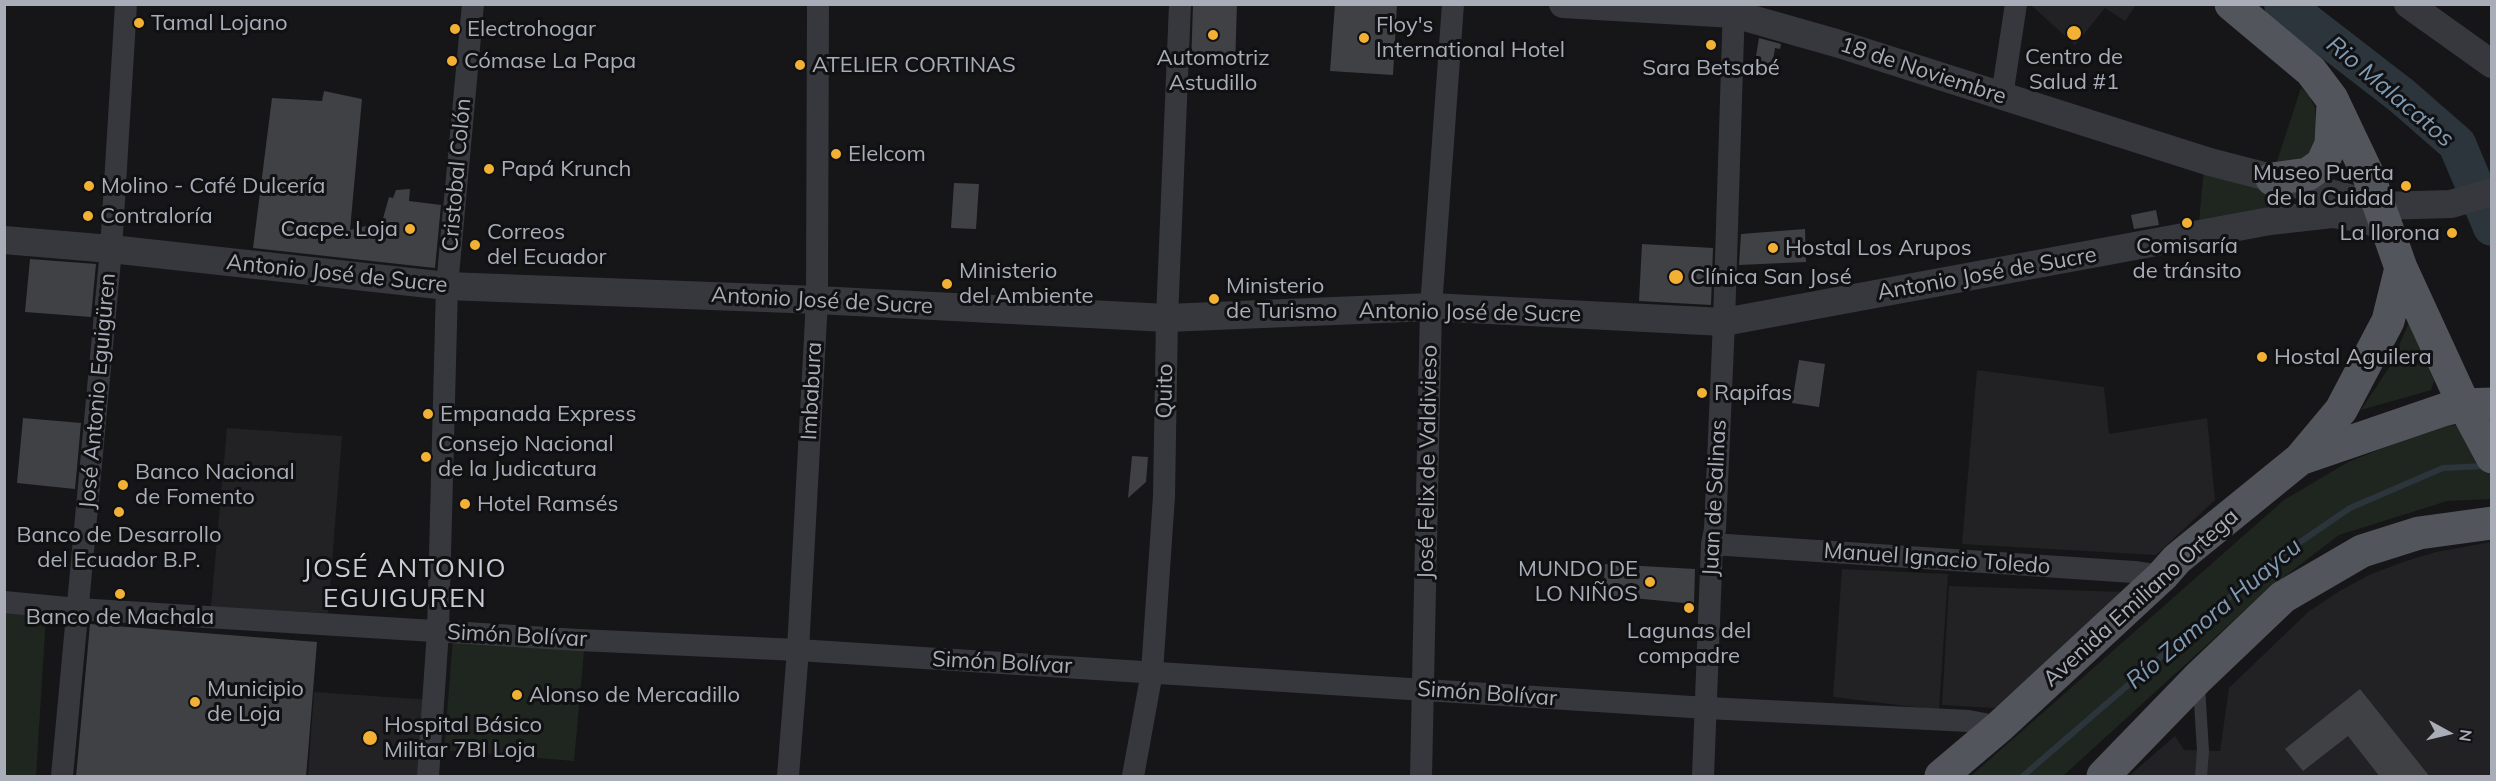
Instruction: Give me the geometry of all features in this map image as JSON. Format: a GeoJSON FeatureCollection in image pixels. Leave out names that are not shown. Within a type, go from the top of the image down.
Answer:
{"type":"FeatureCollection","features":[{"type":"Feature","properties":{"kind":"main road"},"geometry":{"type":"LineString","coordinates":[[2231,4],[2311,71],[2332,99],[2383,217],[2401,268],[2478,405],[2492,457]]}},
{"type":"Feature","properties":{"kind":"main road"},"geometry":{"type":"LineString","coordinates":[[2269,178],[2308,174],[2322,164],[2331,144],[2332,99]]}},
{"type":"Feature","properties":{"kind":"main road"},"geometry":{"type":"LineString","coordinates":[[2300,459],[2342,410],[2388,321],[2401,268]]}},
{"type":"Feature","properties":{"kind":"main road","name":"Avenida Emiliano Ortega"},"geometry":{"type":"LineString","coordinates":[[1941,777],[1999,727],[2162,576],[2177,559],[2300,459],[2443,410],[2478,405]]}},
{"type":"Feature","properties":{"kind":"main road"},"geometry":{"type":"LineString","coordinates":[[2103,777],[2199,678],[2283,597],[2362,551],[2420,533],[2492,523]]}},
{"type":"Feature","properties":{"kind":"street","name":"José Antonio Eguigüren"},"geometry":{"type":"LineString","coordinates":[[62,777],[111,249],[126,4]]}},
{"type":"Feature","properties":{"kind":"street","name":"Cristobal Colón"},"geometry":{"type":"LineString","coordinates":[[428,777],[438,631],[447,286],[473,4]]}},
{"type":"Feature","properties":{"kind":"street","name":"Imbabura"},"geometry":{"type":"LineString","coordinates":[[788,777],[798,650],[817,300],[818,4]]}},
{"type":"Feature","properties":{"kind":"street","name":"Quito"},"geometry":{"type":"LineString","coordinates":[[1133,777],[1152,672],[1164,496],[1167,318],[1180,4]]}},
{"type":"Feature","properties":{"kind":"street","name":"José Felix de Valdivieso"},"geometry":{"type":"LineString","coordinates":[[1421,777],[1431,307],[1452,4]]}},
{"type":"Feature","properties":{"kind":"street","name":"18 de Noviembre"},"geometry":{"type":"LineString","coordinates":[[1563,4],[1734,9],[2210,162],[2269,178],[2383,217]]}},
{"type":"Feature","properties":{"kind":"street"},"geometry":{"type":"LineString","coordinates":[[2002,96],[2016,4]]}},
{"type":"Feature","properties":{"kind":"street"},"geometry":{"type":"LineString","coordinates":[[2408,4],[2492,64]]}},
{"type":"Feature","properties":{"kind":"street","name":"Juan de Salinas"},"geometry":{"type":"LineString","coordinates":[[1703,777],[1724,322],[1734,9]]}},
{"type":"Feature","properties":{"kind":"street"},"geometry":{"type":"LineString","coordinates":[[2269,178],[2278,201],[2270,221]]}},
{"type":"Feature","properties":{"kind":"street"},"geometry":{"type":"LineString","coordinates":[[2383,217],[2451,204],[2492,192]]}},
{"type":"Feature","properties":{"kind":"street","name":"Antonio José de Sucre"},"geometry":{"type":"LineString","coordinates":[[4,240],[111,249],[447,286],[817,300],[1167,318],[1431,307],[1724,322],[2270,221],[2332,214],[2365,219],[2383,217]]}},
{"type":"Feature","properties":{"kind":"street","name":"Manuel Ignacio Toledo"},"geometry":{"type":"LineString","coordinates":[[1712,544],[2122,571],[2162,576]]}},
{"type":"Feature","properties":{"kind":"street","name":"Simón Bolívar"},"geometry":{"type":"LineString","coordinates":[[4,602],[78,609],[798,650],[1707,708],[1969,721],[1999,727]]}},
{"type":"Feature","properties":{"kind":"lane"},"geometry":{"type":"LineString","coordinates":[[2199,678],[2203,751],[2200,777]]}},
{"type":"Feature","properties":{"kind":"shaded area","name":"Centro de Salud #1"},"geometry":{"type":"Polygon","coordinates":[[[2031,5],[2136,5],[2125,21],[2105,8],[2075,45],[2031,5]]]}},
{"type":"Feature","properties":{"kind":"shaded area"},"geometry":{"type":"Polygon","coordinates":[[[2301,88],[2309,95],[2315,108],[2317,133],[2309,155],[2300,163],[2276,164],[2301,88]]]}},
{"type":"Feature","properties":{"kind":"shaded area"},"geometry":{"type":"Polygon","coordinates":[[[2204,168],[2264,187],[2268,195],[2267,207],[2260,211],[2199,222],[2204,168]]]}},
{"type":"Feature","properties":{"kind":"shaded area"},"geometry":{"type":"Polygon","coordinates":[[[2410,320],[2434,381],[2431,390],[2361,410],[2390,366],[2410,320]]]}},
{"type":"Feature","properties":{"kind":"shaded area"},"geometry":{"type":"Polygon","coordinates":[[[1977,370],[2104,387],[2109,434],[2207,418],[2215,500],[2156,555],[1962,544],[1977,370]]]}},
{"type":"Feature","properties":{"kind":"shaded area"},"geometry":{"type":"Polygon","coordinates":[[[2491,424],[2491,499],[2447,501],[2339,535],[2267,590],[2063,776],[1971,776],[2284,500],[2348,462],[2440,426],[2491,424]]]}},
{"type":"Feature","properties":{"kind":"shaded area"},"geometry":{"type":"Polygon","coordinates":[[[227,428],[342,436],[328,613],[211,607],[227,428]]]}},
{"type":"Feature","properties":{"kind":"shaded area"},"geometry":{"type":"Polygon","coordinates":[[[2491,542],[2491,776],[2129,776],[2175,736],[2184,750],[2220,751],[2229,688],[2308,612],[2338,592],[2369,575],[2403,562],[2436,552],[2491,542]]]}},
{"type":"Feature","properties":{"kind":"shaded area"},"geometry":{"type":"Polygon","coordinates":[[[1842,569],[1948,574],[1939,710],[1833,697],[1842,569]]]}},
{"type":"Feature","properties":{"kind":"shaded area"},"geometry":{"type":"Polygon","coordinates":[[[1949,586],[2123,592],[1995,708],[1942,705],[1949,586]]]}},
{"type":"Feature","properties":{"kind":"shaded area"},"geometry":{"type":"Polygon","coordinates":[[[5,611],[46,616],[36,776],[5,776],[5,611]]]}},
{"type":"Feature","properties":{"kind":"shaded area"},"geometry":{"type":"Polygon","coordinates":[[[453,639],[584,651],[574,761],[444,750],[453,639]]]}},
{"type":"Feature","properties":{"kind":"shaded area","name":"Hospital Básico Militar 7BI Loja"},"geometry":{"type":"Polygon","coordinates":[[[314,692],[431,700],[426,776],[308,776],[314,692]]]}},
{"type":"Feature","properties":{"kind":"building","name":"Automotriz Astudillo"},"geometry":{"type":"Polygon","coordinates":[[[1193,4],[1237,4],[1235,66],[1191,67],[1193,4]]]}},
{"type":"Feature","properties":{"kind":"building","name":"Floy's International Hotel"},"geometry":{"type":"Polygon","coordinates":[[[1335,4],[1397,4],[1393,75],[1330,71],[1335,4]]]}},
{"type":"Feature","properties":{"kind":"building"},"geometry":{"type":"Polygon","coordinates":[[[1759,38],[1781,44],[1780,49],[1775,48],[1771,72],[1754,69],[1759,38]]]}},
{"type":"Feature","properties":{"kind":"building"},"geometry":{"type":"Polygon","coordinates":[[[324,91],[362,99],[350,230],[382,222],[389,197],[393,198],[396,190],[410,189],[409,201],[441,205],[435,268],[253,248],[272,98],[322,101],[324,91]]]}},
{"type":"Feature","properties":{"kind":"building"},"geometry":{"type":"Polygon","coordinates":[[[954,183],[979,184],[976,229],[951,228],[954,183]]]}},
{"type":"Feature","properties":{"kind":"building"},"geometry":{"type":"Polygon","coordinates":[[[2156,210],[2159,225],[2134,229],[2131,215],[2156,210]]]}},
{"type":"Feature","properties":{"kind":"building","name":"Hostal Los Arupos"},"geometry":{"type":"Polygon","coordinates":[[[1805,229],[1806,262],[1739,265],[1741,234],[1805,229]]]}},
{"type":"Feature","properties":{"kind":"building","name":"Clínica San José"},"geometry":{"type":"Polygon","coordinates":[[[1642,244],[1713,248],[1711,305],[1639,301],[1642,244]]]}},
{"type":"Feature","properties":{"kind":"building"},"geometry":{"type":"Polygon","coordinates":[[[30,259],[96,264],[91,317],[25,312],[30,259]]]}},
{"type":"Feature","properties":{"kind":"building"},"geometry":{"type":"Polygon","coordinates":[[[1799,360],[1825,364],[1819,407],[1792,403],[1799,360]]]}},
{"type":"Feature","properties":{"kind":"building"},"geometry":{"type":"Polygon","coordinates":[[[23,418],[81,423],[75,489],[17,483],[23,418]]]}},
{"type":"Feature","properties":{"kind":"building"},"geometry":{"type":"Polygon","coordinates":[[[1132,456],[1148,457],[1146,482],[1128,498],[1132,456]]]}},
{"type":"Feature","properties":{"kind":"building","name":"MUNDO DE LO NIÑOS"},"geometry":{"type":"Polygon","coordinates":[[[1605,564],[1695,569],[1694,604],[1603,595],[1605,564]]]}},
{"type":"Feature","properties":{"kind":"building","name":"Municipio de Loja"},"geometry":{"type":"Polygon","coordinates":[[[90,624],[317,642],[306,777],[76,777],[90,624]]]}},
{"type":"Feature","properties":{"kind":"building"},"geometry":{"type":"Polygon","coordinates":[[[2360,689],[2430,777],[2380,777],[2348,736],[2303,771],[2285,749],[2360,689]]]}},
{"type":"Feature","properties":{"kind":"waterway","name":"Rio Malacatos"},"geometry":{"type":"LineString","coordinates":[[2283,4],[2402,96],[2457,144],[2492,227]]}},
{"type":"Feature","properties":{"kind":"waterway","name":"Río Zamora Huaycu"},"geometry":{"type":"LineString","coordinates":[[2023,776],[2268,564],[2350,508],[2443,468],[2485,466]]}},
{"type":"Feature","properties":{"kind":"place","name":"Tamal Lojano"},"geometry":{"type":"Point","coordinates":[139,23]}},
{"type":"Feature","properties":{"kind":"place","name":"Electrohogar"},"geometry":{"type":"Point","coordinates":[455,29]}},
{"type":"Feature","properties":{"kind":"place","name":"Centro de Salud #1"},"geometry":{"type":"Point","coordinates":[2074,33]}},
{"type":"Feature","properties":{"kind":"place","name":"Automotriz Astudillo"},"geometry":{"type":"Point","coordinates":[1213,35]}},
{"type":"Feature","properties":{"kind":"place","name":"Floy's International Hotel"},"geometry":{"type":"Point","coordinates":[1364,38]}},
{"type":"Feature","properties":{"kind":"place","name":"Sara Betsabé"},"geometry":{"type":"Point","coordinates":[1711,45]}},
{"type":"Feature","properties":{"kind":"place","name":"Cómase La Papa"},"geometry":{"type":"Point","coordinates":[452,61]}},
{"type":"Feature","properties":{"kind":"place","name":"ATELIER CORTINAS"},"geometry":{"type":"Point","coordinates":[800,65]}},
{"type":"Feature","properties":{"kind":"place","name":"Elelcom"},"geometry":{"type":"Point","coordinates":[836,154]}},
{"type":"Feature","properties":{"kind":"place","name":"Papá Krunch"},"geometry":{"type":"Point","coordinates":[489,169]}},
{"type":"Feature","properties":{"kind":"place","name":"Molino - Café Dulcería"},"geometry":{"type":"Point","coordinates":[89,186]}},
{"type":"Feature","properties":{"kind":"place","name":"Museo Puerta de la Cuidad"},"geometry":{"type":"Point","coordinates":[2406,186]}},
{"type":"Feature","properties":{"kind":"place","name":"Contraloría"},"geometry":{"type":"Point","coordinates":[88,216]}},
{"type":"Feature","properties":{"kind":"place","name":"Comisaría de tránsito"},"geometry":{"type":"Point","coordinates":[2187,223]}},
{"type":"Feature","properties":{"kind":"place","name":"Cacpe. Loja"},"geometry":{"type":"Point","coordinates":[410,229]}},
{"type":"Feature","properties":{"kind":"place","name":"La llorona"},"geometry":{"type":"Point","coordinates":[2452,233]}},
{"type":"Feature","properties":{"kind":"place","name":"Correos del Ecuador"},"geometry":{"type":"Point","coordinates":[475,245]}},
{"type":"Feature","properties":{"kind":"place","name":"Hostal Los Arupos"},"geometry":{"type":"Point","coordinates":[1773,248]}},
{"type":"Feature","properties":{"kind":"place","name":"Clínica San José"},"geometry":{"type":"Point","coordinates":[1676,277]}},
{"type":"Feature","properties":{"kind":"place","name":"Ministerio del Ambiente"},"geometry":{"type":"Point","coordinates":[947,284]}},
{"type":"Feature","properties":{"kind":"place","name":"Ministerio de Turismo"},"geometry":{"type":"Point","coordinates":[1214,299]}},
{"type":"Feature","properties":{"kind":"place","name":"Hostal Aguilera"},"geometry":{"type":"Point","coordinates":[2262,357]}},
{"type":"Feature","properties":{"kind":"place","name":"Rapifas"},"geometry":{"type":"Point","coordinates":[1702,393]}},
{"type":"Feature","properties":{"kind":"place","name":"Empanada Express"},"geometry":{"type":"Point","coordinates":[428,414]}},
{"type":"Feature","properties":{"kind":"place","name":"Consejo Nacional de la Judicatura"},"geometry":{"type":"Point","coordinates":[426,457]}},
{"type":"Feature","properties":{"kind":"place","name":"Banco Nacional de Fomento"},"geometry":{"type":"Point","coordinates":[123,485]}},
{"type":"Feature","properties":{"kind":"place","name":"Hotel Ramsés"},"geometry":{"type":"Point","coordinates":[465,504]}},
{"type":"Feature","properties":{"kind":"place","name":"Banco de Desarrollo del Ecuador B.P."},"geometry":{"type":"Point","coordinates":[119,512]}},
{"type":"Feature","properties":{"kind":"place","name":"MUNDO DE LO NIÑOS"},"geometry":{"type":"Point","coordinates":[1650,582]}},
{"type":"Feature","properties":{"kind":"place","name":"Banco de Machala"},"geometry":{"type":"Point","coordinates":[120,594]}},
{"type":"Feature","properties":{"kind":"place","name":"Lagunas del compadre"},"geometry":{"type":"Point","coordinates":[1689,608]}},
{"type":"Feature","properties":{"kind":"place","name":"Alonso de Mercadillo"},"geometry":{"type":"Point","coordinates":[517,695]}},
{"type":"Feature","properties":{"kind":"place","name":"Municipio de Loja"},"geometry":{"type":"Point","coordinates":[195,702]}},
{"type":"Feature","properties":{"kind":"place","name":"Hospital Básico Militar 7BI Loja"},"geometry":{"type":"Point","coordinates":[370,738]}},
{"type":"Feature","properties":{"kind":"district","name":"JOSÉ ANTONIO EGUIGUREN"},"geometry":{"type":"Point","coordinates":[405,584]}}]}
